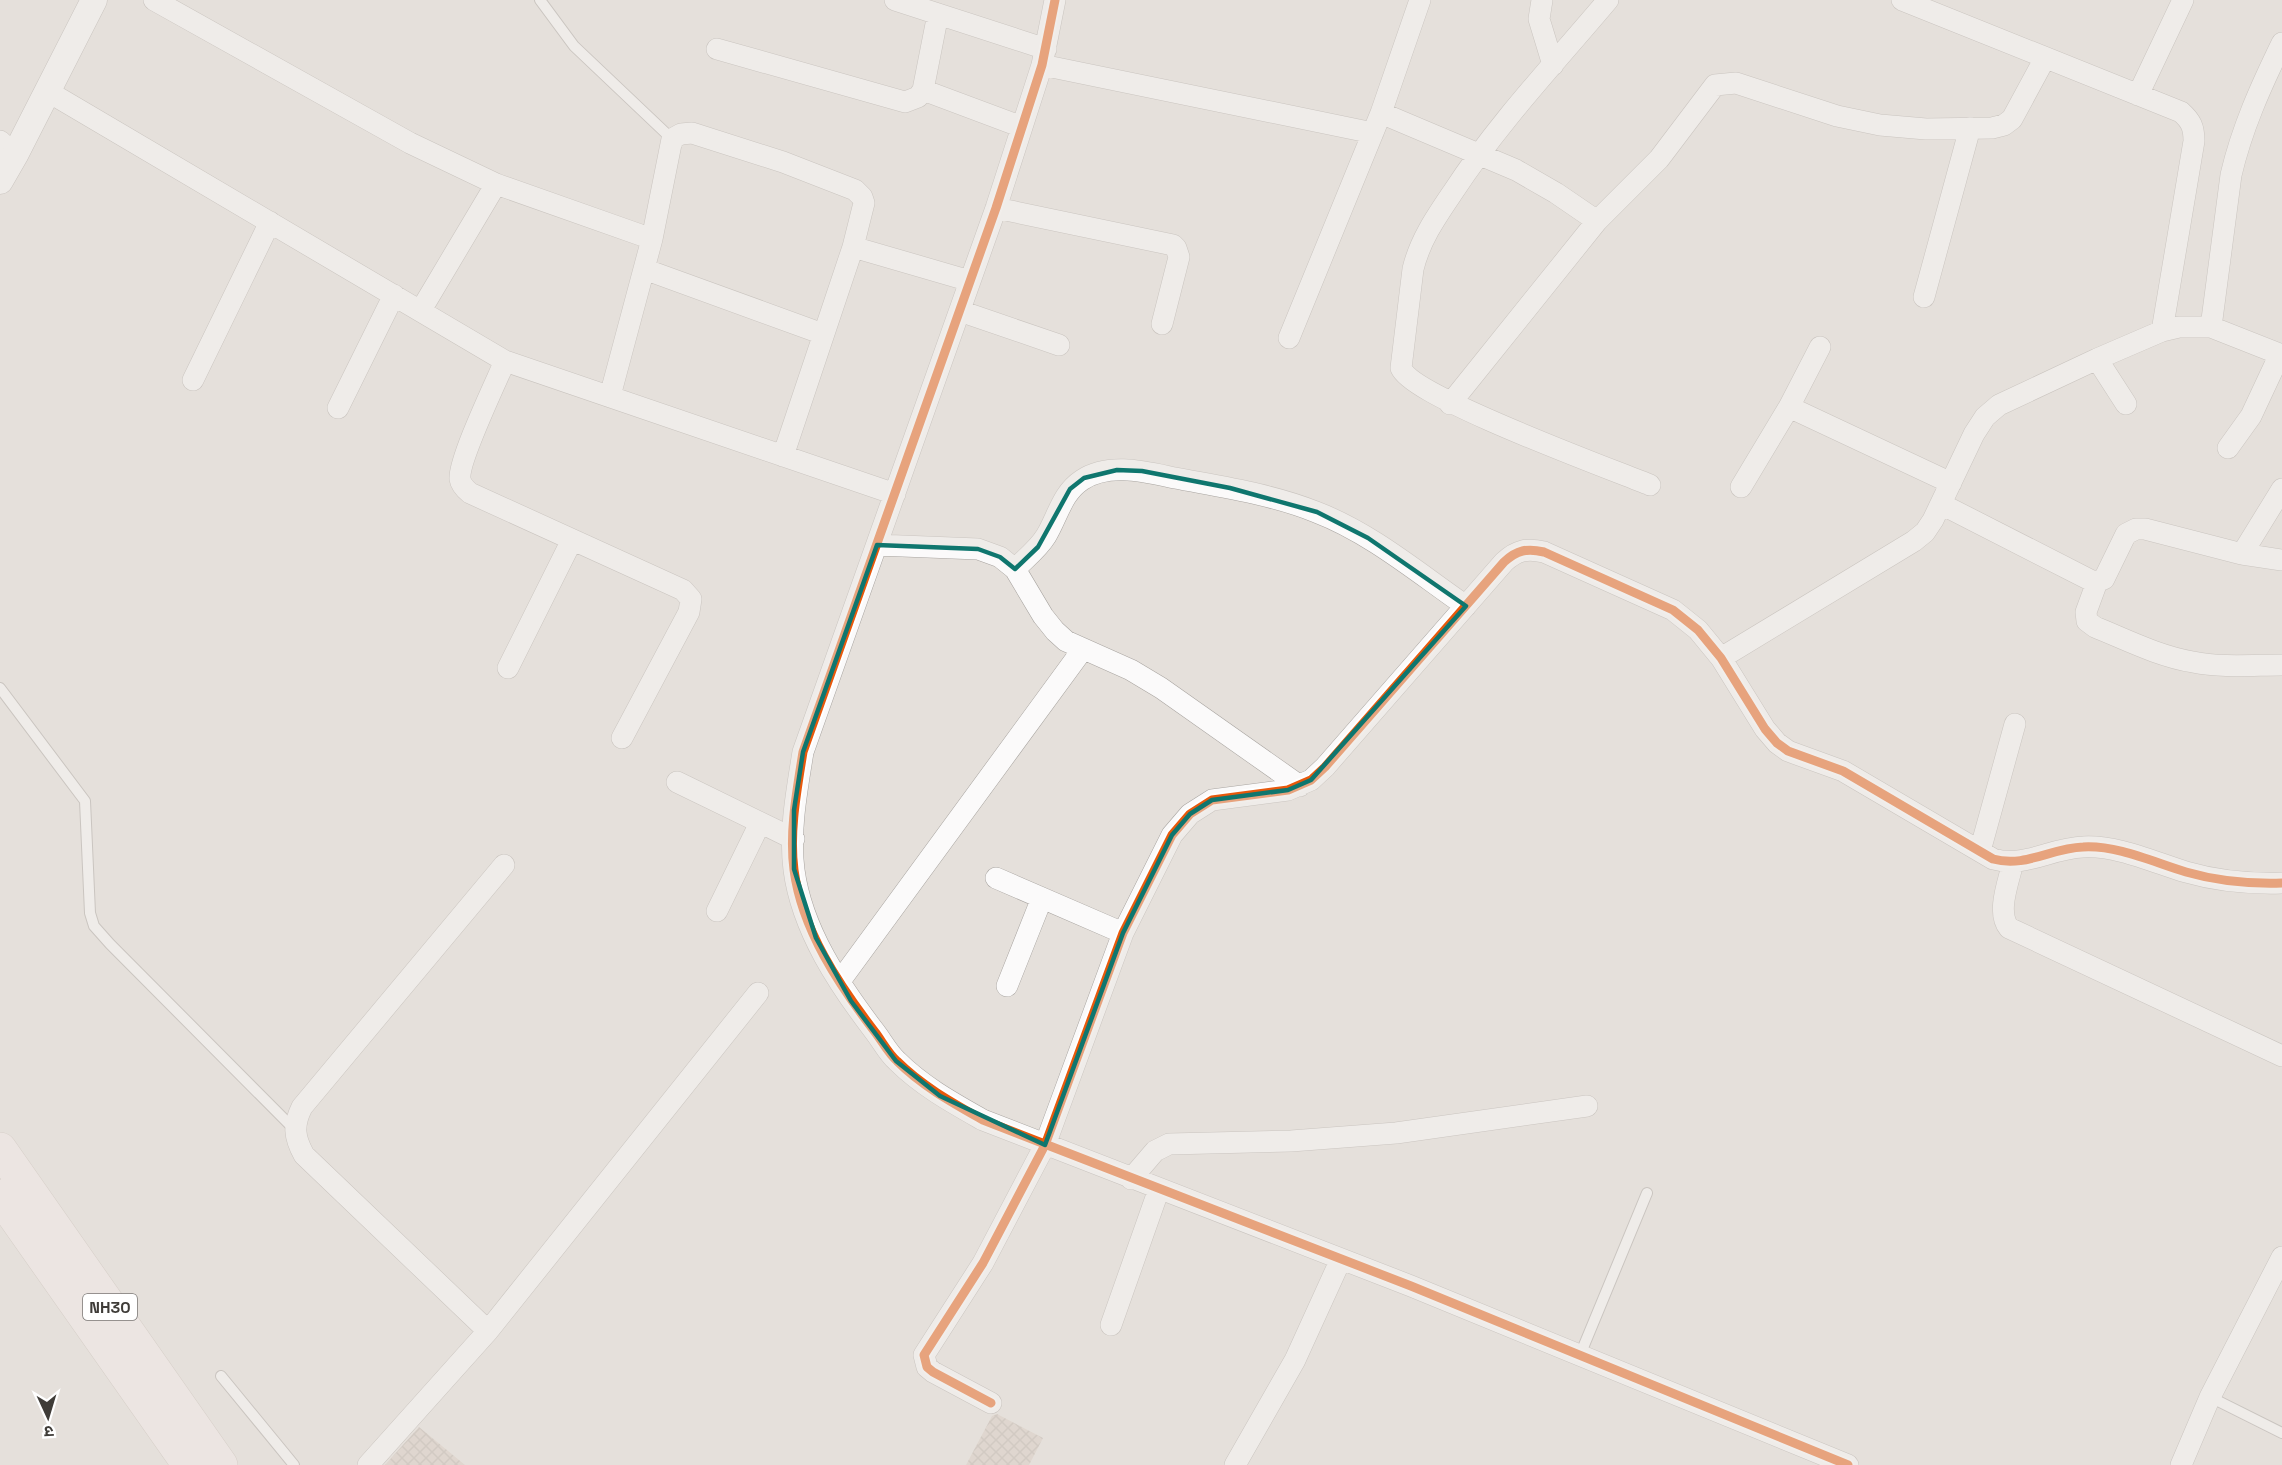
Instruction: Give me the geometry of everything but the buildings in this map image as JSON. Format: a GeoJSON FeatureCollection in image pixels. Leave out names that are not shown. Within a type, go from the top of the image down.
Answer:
{"type":"FeatureCollection","features":[{"type":"Feature","properties":{"kind":"highway","name":"NH30"},"geometry":{"type":"LineString","coordinates":[[0,1149],[221,1465]]}},
{"type":"Feature","properties":{"kind":"highway","name":"NH30"},"geometry":{"type":"LineString","coordinates":[[0,1196],[189,1465]]}},
{"type":"Feature","properties":{"kind":"street"},"geometry":{"type":"LineString","coordinates":[[0,180],[8,148],[47,91],[94,0]]}},
{"type":"Feature","properties":{"kind":"street"},"geometry":{"type":"LineString","coordinates":[[154,0],[410,143],[496,184],[652,239]]}},
{"type":"Feature","properties":{"kind":"street"},"geometry":{"type":"LineString","coordinates":[[895,0],[938,14],[1044,57],[1377,123],[1478,154],[1516,170],[1597,221]]}},
{"type":"Feature","properties":{"kind":"street"},"geometry":{"type":"LineString","coordinates":[[1055,0],[1044,57],[996,208],[803,752],[794,810],[794,868],[800,897],[816,938],[852,1001],[896,1060],[940,1096],[983,1120],[1580,1355],[1815,1459],[1848,1465]]}},
{"type":"Feature","properties":{"kind":"street"},"geometry":{"type":"LineString","coordinates":[[1289,338],[1377,123],[1420,0]]}},
{"type":"Feature","properties":{"kind":"street"},"geometry":{"type":"LineString","coordinates":[[1542,0],[1539,19],[1553,65]]}},
{"type":"Feature","properties":{"kind":"street"},"geometry":{"type":"LineString","coordinates":[[1608,0],[1478,154],[1429,227],[1416,255],[1401,362],[1403,374],[1409,380],[1450,404],[1650,485]]}},
{"type":"Feature","properties":{"kind":"street"},"geometry":{"type":"LineString","coordinates":[[1902,0],[1926,4],[2045,58],[2181,112],[2189,119],[2194,132],[2162,331]]}},
{"type":"Feature","properties":{"kind":"street"},"geometry":{"type":"LineString","coordinates":[[2138,95],[2182,0]]}},
{"type":"Feature","properties":{"kind":"street"},"geometry":{"type":"LineString","coordinates":[[717,49],[905,102],[918,98],[923,90],[938,14]]}},
{"type":"Feature","properties":{"kind":"street"},"geometry":{"type":"LineString","coordinates":[[2211,327],[2236,150],[2257,95],[2282,43]]}},
{"type":"Feature","properties":{"kind":"street"},"geometry":{"type":"LineString","coordinates":[[1450,404],[1597,221],[1659,159],[1710,91],[1722,83],[1736,83],[1837,116],[1880,125],[1926,129],[1970,128],[2004,125],[2012,119],[2045,58]]}},
{"type":"Feature","properties":{"kind":"street"},"geometry":{"type":"LineString","coordinates":[[923,90],[1022,127]]}},
{"type":"Feature","properties":{"kind":"street"},"geometry":{"type":"LineString","coordinates":[[47,91],[505,361],[895,494]]}},
{"type":"Feature","properties":{"kind":"street"},"geometry":{"type":"LineString","coordinates":[[1924,297],[1970,128]]}},
{"type":"Feature","properties":{"kind":"street"},"geometry":{"type":"LineString","coordinates":[[610,396],[652,239],[672,139],[681,134],[692,133],[783,162],[855,190],[864,203],[853,247],[783,456]]}},
{"type":"Feature","properties":{"kind":"street"},"geometry":{"type":"LineString","coordinates":[[421,310],[496,184]]}},
{"type":"Feature","properties":{"kind":"street"},"geometry":{"type":"LineString","coordinates":[[996,208],[1173,245],[1179,257],[1162,324]]}},
{"type":"Feature","properties":{"kind":"street"},"geometry":{"type":"LineString","coordinates":[[193,380],[270,222]]}},
{"type":"Feature","properties":{"kind":"street"},"geometry":{"type":"LineString","coordinates":[[853,247],[970,281]]}},
{"type":"Feature","properties":{"kind":"street"},"geometry":{"type":"LineString","coordinates":[[644,269],[823,334]]}},
{"type":"Feature","properties":{"kind":"street"},"geometry":{"type":"LineString","coordinates":[[338,408],[394,295]]}},
{"type":"Feature","properties":{"kind":"street"},"geometry":{"type":"LineString","coordinates":[[960,311],[1059,345]]}},
{"type":"Feature","properties":{"kind":"street"},"geometry":{"type":"LineString","coordinates":[[1721,658],[1914,541],[1925,532],[1974,434],[1985,417],[1999,405],[2162,331],[2187,326],[2211,327],[2281,354],[2251,416],[2228,448]]}},
{"type":"Feature","properties":{"kind":"street"},"geometry":{"type":"LineString","coordinates":[[1740,487],[1789,407],[1820,347]]}},
{"type":"Feature","properties":{"kind":"street"},"geometry":{"type":"LineString","coordinates":[[2097,359],[2126,404]]}},
{"type":"Feature","properties":{"kind":"street"},"geometry":{"type":"LineString","coordinates":[[505,361],[462,462],[460,481],[463,488],[470,494],[683,590],[691,599],[688,612],[622,738]]}},
{"type":"Feature","properties":{"kind":"street"},"geometry":{"type":"LineString","coordinates":[[1789,407],[1951,483]]}},
{"type":"Feature","properties":{"kind":"street"},"geometry":{"type":"LineString","coordinates":[[1015,569],[1038,547],[1070,489],[1084,478],[1108,471],[1142,471],[1230,488],[1317,512],[1368,538],[1466,606]]}},
{"type":"Feature","properties":{"kind":"street"},"geometry":{"type":"LineString","coordinates":[[2242,554],[2282,489]]}},
{"type":"Feature","properties":{"kind":"street"},"geometry":{"type":"LineString","coordinates":[[1941,504],[2088,580],[2097,582],[2104,579],[2126,534],[2136,529],[2145,529],[2242,554],[2282,560]]}},
{"type":"Feature","properties":{"kind":"street"},"geometry":{"type":"LineString","coordinates":[[508,668],[572,540]]}},
{"type":"Feature","properties":{"kind":"street"},"geometry":{"type":"LineString","coordinates":[[877,545],[978,549],[1000,557],[1015,569],[1055,631],[1066,641],[1131,670],[1161,688],[1300,786]]}},
{"type":"Feature","properties":{"kind":"street"},"geometry":{"type":"LineString","coordinates":[[991,1403],[933,1372],[927,1367],[924,1355],[983,1263],[1045,1145],[1123,933],[1173,835],[1190,814],[1212,800],[1266,794],[1300,786],[1311,780],[1512,555],[1532,549],[1544,552],[1673,610],[1698,630],[1721,658],[1777,743],[1798,756],[1843,771],[1993,859],[2013,862],[2031,860],[2066,849],[2099,847],[2213,879],[2282,883]]}},
{"type":"Feature","properties":{"kind":"street"},"geometry":{"type":"LineString","coordinates":[[2097,582],[2086,615],[2087,621],[2095,627],[2162,655],[2193,663],[2282,665]]}},
{"type":"Feature","properties":{"kind":"street"},"geometry":{"type":"LineString","coordinates":[[840,981],[1083,649]]}},
{"type":"Feature","properties":{"kind":"street"},"geometry":{"type":"LineString","coordinates":[[1980,851],[2015,724]]}},
{"type":"Feature","properties":{"kind":"street"},"geometry":{"type":"LineString","coordinates":[[677,782],[794,839]]}},
{"type":"Feature","properties":{"kind":"street"},"geometry":{"type":"LineString","coordinates":[[717,911],[760,823]]}},
{"type":"Feature","properties":{"kind":"street"},"geometry":{"type":"LineString","coordinates":[[2013,862],[2004,906],[2005,923],[2010,928],[2282,1056]]}},
{"type":"Feature","properties":{"kind":"street"},"geometry":{"type":"LineString","coordinates":[[488,1331],[304,1155],[295,1130],[296,1120],[302,1107],[504,866]]}},
{"type":"Feature","properties":{"kind":"street"},"geometry":{"type":"LineString","coordinates":[[996,878],[1123,933]]}},
{"type":"Feature","properties":{"kind":"street"},"geometry":{"type":"LineString","coordinates":[[1007,986],[1042,898]]}},
{"type":"Feature","properties":{"kind":"street"},"geometry":{"type":"LineString","coordinates":[[368,1465],[488,1331],[758,993]]}},
{"type":"Feature","properties":{"kind":"street"},"geometry":{"type":"LineString","coordinates":[[1131,1179],[1155,1151],[1170,1144],[1291,1141],[1386,1134],[1587,1106]]}},
{"type":"Feature","properties":{"kind":"street"},"geometry":{"type":"LineString","coordinates":[[1111,1325],[1159,1189]]}},
{"type":"Feature","properties":{"kind":"street"},"geometry":{"type":"LineString","coordinates":[[2181,1465],[2210,1396],[2282,1257]]}},
{"type":"Feature","properties":{"kind":"street"},"geometry":{"type":"LineString","coordinates":[[1235,1465],[1295,1360],[1341,1259]]}},
{"type":"Feature","properties":{"kind":"lane"},"geometry":{"type":"LineString","coordinates":[[540,0],[573,46],[672,139]]}},
{"type":"Feature","properties":{"kind":"lane"},"geometry":{"type":"LineString","coordinates":[[0,688],[85,801],[90,913],[94,926],[295,1130]]}},
{"type":"Feature","properties":{"kind":"lane"},"geometry":{"type":"LineString","coordinates":[[1580,1355],[1647,1193]]}},
{"type":"Feature","properties":{"kind":"lane"},"geometry":{"type":"LineString","coordinates":[[221,1376],[294,1465]]}},
{"type":"Feature","properties":{"kind":"lane"},"geometry":{"type":"LineString","coordinates":[[2210,1396],[2282,1433]]}},
{"type":"Feature","properties":{"kind":"highlighted area"},"geometry":{"type":"Polygon","coordinates":[[[1117,470],[1142,471],[1230,488],[1317,512],[1368,538],[1466,606],[1311,780],[1288,790],[1212,800],[1190,814],[1172,835],[1123,933],[1045,1145],[940,1096],[896,1061],[851,1001],[816,938],[794,869],[794,810],[803,752],[877,545],[978,549],[1000,557],[1015,569],[1038,547],[1070,489],[1084,478],[1117,470]]]}},
{"type":"Feature","properties":{"kind":"cycle path"},"geometry":{"type":"LineString","coordinates":[[1055,0],[1042,65],[996,208],[803,752],[793,826],[794,870],[805,914],[824,956],[848,995],[894,1058],[927,1086],[983,1120],[1411,1286],[1848,1465]]}},
{"type":"Feature","properties":{"kind":"cycle path"},"geometry":{"type":"LineString","coordinates":[[991,1403],[933,1372],[927,1367],[924,1355],[983,1263],[1045,1145],[1123,933],[1172,835],[1190,814],[1212,800],[1288,790],[1311,780],[1325,767],[1504,562],[1513,555],[1527,550],[1544,552],[1673,610],[1698,630],[1721,658],[1765,729],[1777,743],[1788,751],[1843,771],[1993,859],[2016,861],[2071,848],[2096,847],[2122,851],[2209,878],[2282,883]]}}]}
